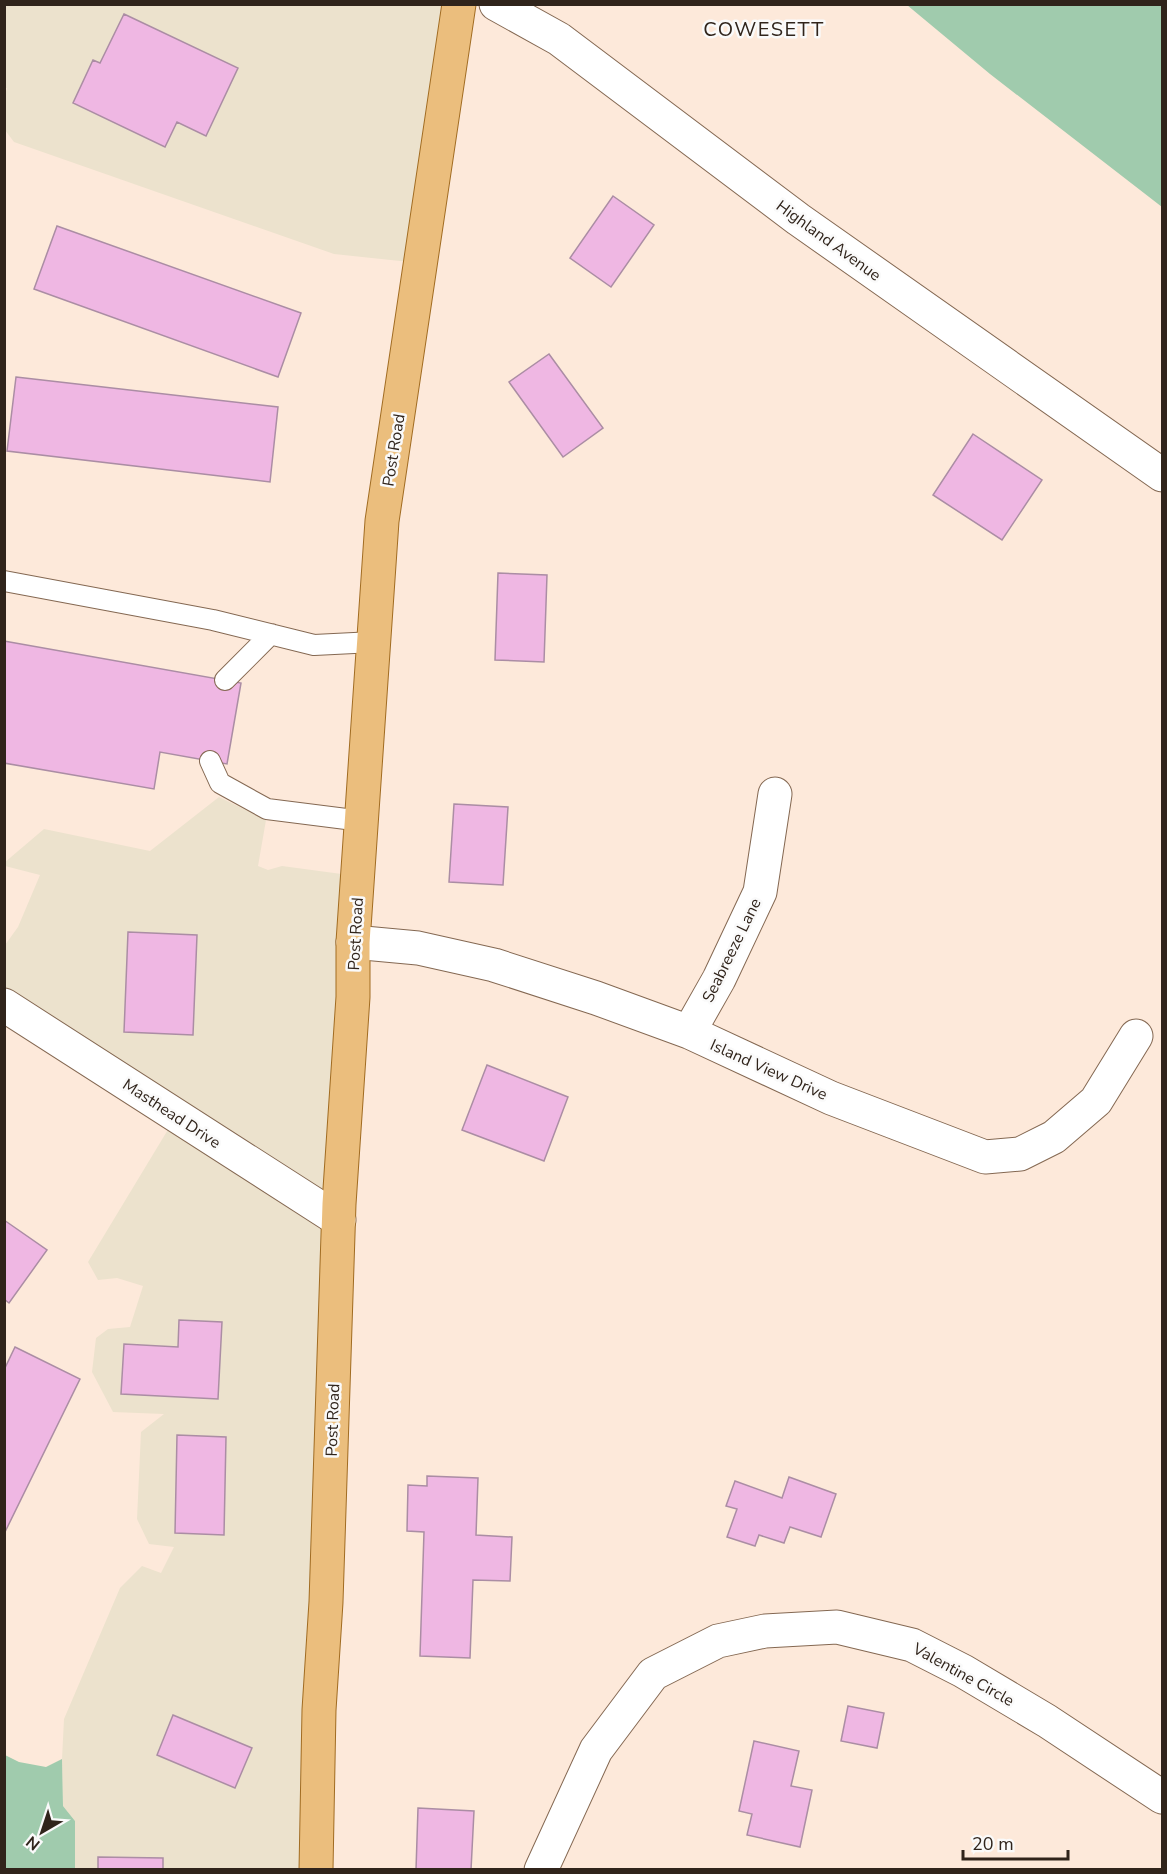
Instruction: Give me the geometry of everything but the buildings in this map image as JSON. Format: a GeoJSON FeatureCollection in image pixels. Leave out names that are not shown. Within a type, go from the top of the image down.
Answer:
{"type":"FeatureCollection","features":[{"type":"Feature","properties":{"kind":"main road","name":"Post Road"},"geometry":{"type":"LineString","coordinates":[[316,1869],[319,1710],[326,1602],[339,1220],[353,997],[353,942],[382,521],[459,4]]}},
{"type":"Feature","properties":{"kind":"street","name":"Highland Avenue"},"geometry":{"type":"LineString","coordinates":[[496,4],[559,39],[798,219],[1162,475]]}},
{"type":"Feature","properties":{"kind":"street","name":"Seabreeze Lane"},"geometry":{"type":"LineString","coordinates":[[689,1032],[718,979],[760,892],[775,794]]}},
{"type":"Feature","properties":{"kind":"street","name":"Island View Drive"},"geometry":{"type":"LineString","coordinates":[[353,942],[418,948],[494,965],[596,998],[689,1032],[831,1098],[986,1157],[1020,1154],[1054,1137],[1096,1101],[1136,1036]]}},
{"type":"Feature","properties":{"kind":"street","name":"Masthead Drive"},"geometry":{"type":"LineString","coordinates":[[4,1005],[339,1220]]}},
{"type":"Feature","properties":{"kind":"street","name":"Valentine Circle"},"geometry":{"type":"LineString","coordinates":[[541,1869],[596,1750],[653,1674],[718,1641],[765,1631],[837,1627],[912,1645],[963,1671],[1047,1721],[1162,1797]]}},
{"type":"Feature","properties":{"kind":"lane"},"geometry":{"type":"LineString","coordinates":[[4,580],[213,620],[314,645],[374,642]]}},
{"type":"Feature","properties":{"kind":"lane"},"geometry":{"type":"LineString","coordinates":[[225,680],[271,634]]}},
{"type":"Feature","properties":{"kind":"lane"},"geometry":{"type":"LineString","coordinates":[[210,761],[220,783],[267,809],[362,821]]}},
{"type":"Feature","properties":{"kind":"shaded area"},"geometry":{"type":"Polygon","coordinates":[[[5,5],[462,5],[419,263],[334,254],[14,142],[5,130],[4,98],[7,88],[4,88],[5,5]]]}},
{"type":"Feature","properties":{"kind":"shaded area"},"geometry":{"type":"Polygon","coordinates":[[[219,797],[266,820],[258,866],[268,870],[282,866],[349,875],[316,1869],[75,1869],[75,1821],[63,1806],[64,1719],[120,1588],[142,1566],[161,1573],[174,1547],[149,1544],[137,1519],[141,1432],[164,1414],[113,1412],[92,1372],[96,1338],[108,1329],[130,1327],[143,1286],[117,1278],[98,1280],[88,1262],[172,1123],[5,1008],[5,945],[18,927],[40,875],[5,866],[4,863],[44,829],[150,851],[219,797]]]}},
{"type":"Feature","properties":{"kind":"green space"},"geometry":{"type":"Polygon","coordinates":[[[907,5],[1162,5],[1162,207],[990,74],[907,5]]]}},
{"type":"Feature","properties":{"kind":"green space"},"geometry":{"type":"Polygon","coordinates":[[[5,1755],[19,1762],[46,1767],[62,1759],[63,1806],[75,1821],[75,1869],[5,1869],[5,1755]]]}},
{"type":"Feature","properties":{"kind":"district","name":"COWESETT"},"geometry":{"type":"Point","coordinates":[764,29]}}]}
